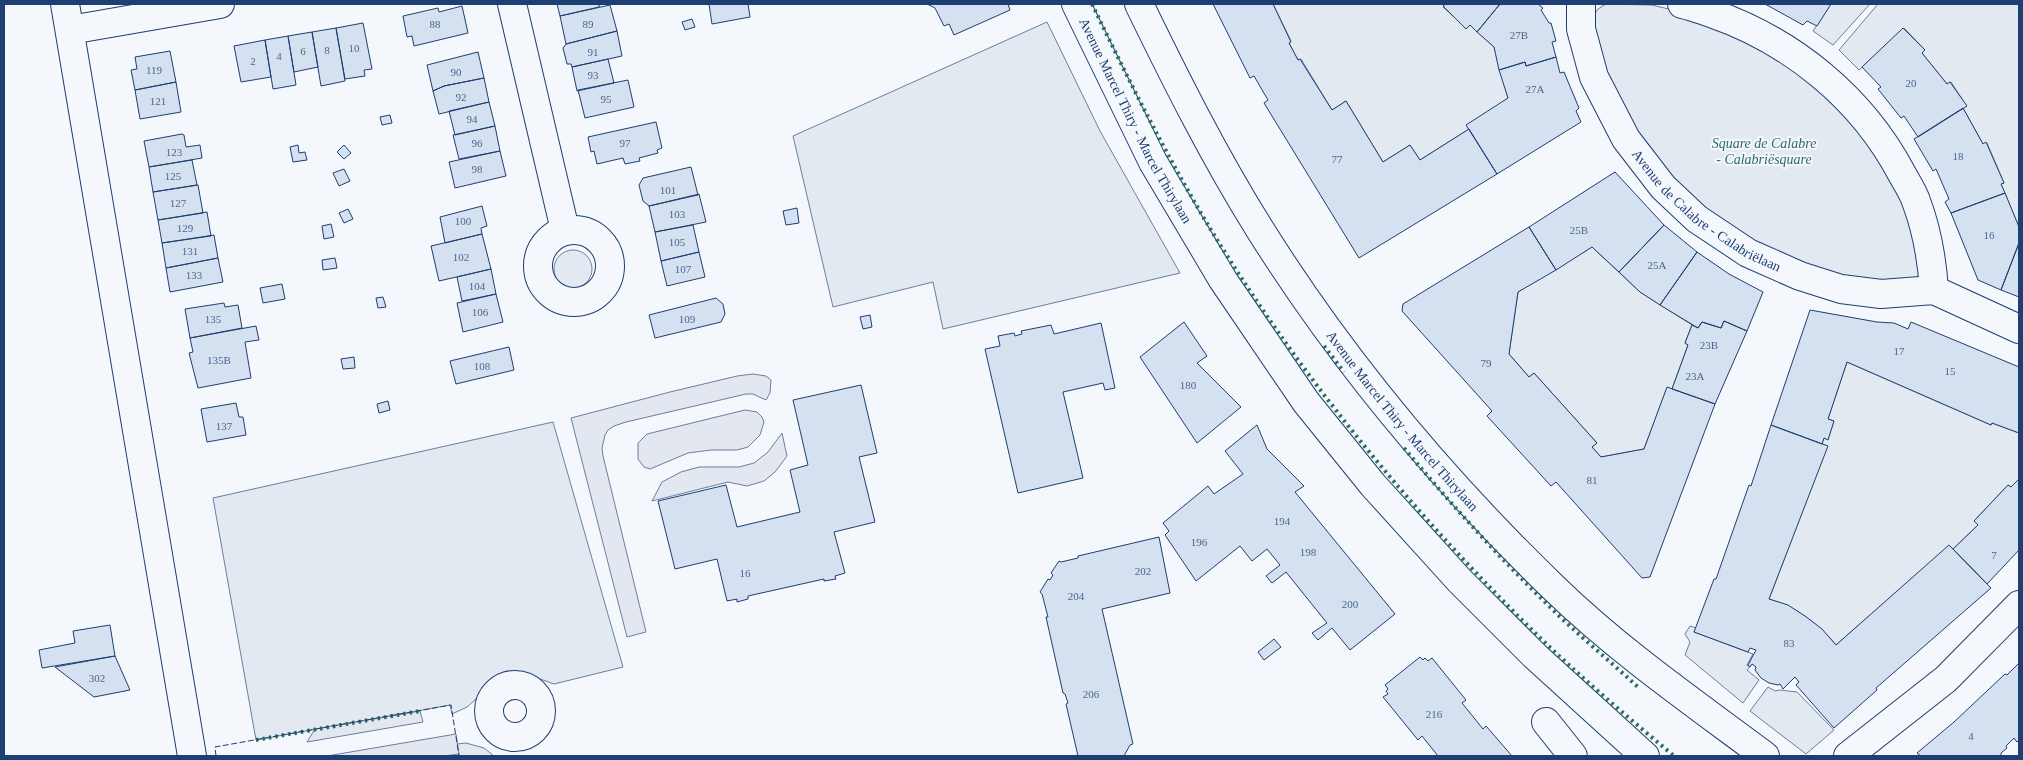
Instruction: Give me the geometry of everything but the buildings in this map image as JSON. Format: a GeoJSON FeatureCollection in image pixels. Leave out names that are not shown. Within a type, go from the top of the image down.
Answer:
{"type":"FeatureCollection","features":[{"type":"Feature","properties":{"kind":"street"},"geometry":{"type":"LineString","coordinates":[[65,4],[192,756]]}},
{"type":"Feature","properties":{"kind":"street"},"geometry":{"type":"LineString","coordinates":[[70,30],[220,4]]}},
{"type":"Feature","properties":{"kind":"street"},"geometry":{"type":"LineString","coordinates":[[512,4],[565,230]]}},
{"type":"Feature","properties":{"kind":"street","name":"Avenue Marcel Thiry - Marcel Thirylaan"},"geometry":{"type":"LineString","coordinates":[[1076,4],[1158,171],[1223,280],[1306,402],[1373,484],[1460,581],[1535,656],[1645,756]]}},
{"type":"Feature","properties":{"kind":"street","name":"Avenue Marcel Thiry - Marcel Thirylaan"},"geometry":{"type":"LineString","coordinates":[[1139,4],[1188,105],[1259,228],[1319,316],[1390,411],[1459,490],[1556,590],[1641,664],[1765,756]]}},
{"type":"Feature","properties":{"kind":"street","name":"Avenue de Calabre - Calabriëlaan"},"geometry":{"type":"LineString","coordinates":[[1581,4],[1581,29],[1594,77],[1626,139],[1663,187],[1697,219],[1748,253],[1800,276],[1841,289],[1881,294],[1934,290],[2019,329]]}},
{"type":"Feature","properties":{"kind":"street"},"geometry":{"type":"LineString","coordinates":[[1682,4],[1735,21],[1775,41],[1817,71],[1859,111],[1893,156],[1916,200],[1932,254],[1934,290]]}},
{"type":"Feature","properties":{"kind":"street"},"geometry":{"type":"LineString","coordinates":[[1848,756],[1946,678],[2019,605]]}},
{"type":"Feature","properties":{"kind":"street"},"geometry":{"type":"LineString","coordinates":[[1546,722],[1573,756]]}},
{"type":"Feature","properties":{"kind":"green space"},"geometry":{"type":"Polygon","coordinates":[[[1273,4],[1446,4],[1443,7],[1466,28],[1470,25],[1494,47],[1508,98],[1469,129],[1420,160],[1410,145],[1383,162],[1346,101],[1332,110],[1301,59],[1298,60],[1273,4]]]}},
{"type":"Feature","properties":{"kind":"green space","name":"Square de Calabre - Calabriësquare"},"geometry":{"type":"Polygon","coordinates":[[[1606,4],[1652,5],[1710,19],[1820,84],[1899,181],[1923,266],[1918,276],[1909,284],[1843,282],[1740,240],[1666,179],[1608,89],[1592,18],[1598,9],[1606,4]]]}},
{"type":"Feature","properties":{"kind":"green space"},"geometry":{"type":"Polygon","coordinates":[[[1831,4],[1870,4],[1833,45],[1813,31],[1831,4]]]}},
{"type":"Feature","properties":{"kind":"green space"},"geometry":{"type":"Polygon","coordinates":[[[1878,4],[2019,4],[2019,227],[2001,184],[2004,183],[1987,143],[1983,144],[1963,108],[1966,105],[1951,82],[1947,84],[1922,53],[1925,50],[1904,28],[1859,70],[1839,50],[1878,4]]]}},
{"type":"Feature","properties":{"kind":"green space"},"geometry":{"type":"Polygon","coordinates":[[[1047,22],[1100,131],[1180,273],[943,329],[933,282],[833,307],[793,136],[1047,22]]]}},
{"type":"Feature","properties":{"kind":"green space"},"geometry":{"type":"Polygon","coordinates":[[[1592,247],[1640,292],[1692,325],[1685,343],[1688,345],[1672,389],[1667,388],[1644,449],[1601,457],[1592,447],[1597,443],[1534,373],[1529,377],[1509,354],[1518,292],[1592,247]]]}},
{"type":"Feature","properties":{"kind":"green space"},"geometry":{"type":"Polygon","coordinates":[[[573,250],[587,255],[592,269],[587,283],[573,288],[559,283],[554,269],[559,255],[573,250]]]}},
{"type":"Feature","properties":{"kind":"green space"},"geometry":{"type":"Polygon","coordinates":[[[1847,362],[1991,425],[1992,423],[2019,433],[2019,479],[2011,487],[2008,485],[1974,521],[1978,525],[1953,549],[1949,546],[1836,645],[1806,617],[1789,607],[1769,599],[1827,446],[1822,444],[1824,438],[1828,439],[1834,421],[1828,419],[1847,362]]]}},
{"type":"Feature","properties":{"kind":"green space"},"geometry":{"type":"Polygon","coordinates":[[[553,422],[623,667],[554,684],[521,672],[506,671],[490,679],[475,700],[467,707],[452,714],[450,705],[256,740],[213,498],[553,422]]]}},
{"type":"Feature","properties":{"kind":"green space"},"geometry":{"type":"Polygon","coordinates":[[[1690,626],[1696,628],[1694,632],[1753,654],[1747,665],[1750,667],[1747,670],[1759,680],[1743,703],[1685,655],[1690,642],[1685,634],[1690,626]]]}},
{"type":"Feature","properties":{"kind":"green space"},"geometry":{"type":"Polygon","coordinates":[[[1768,687],[1775,691],[1797,692],[1834,730],[1806,754],[1750,711],[1768,687]]]}},
{"type":"Feature","properties":{"kind":"green space"},"geometry":{"type":"Polygon","coordinates":[[[466,743],[484,748],[494,756],[459,756],[457,744],[466,743]]]}},
{"type":"Feature","properties":{"kind":"shaded area"},"geometry":{"type":"Polygon","coordinates":[[[753,374],[766,376],[771,380],[770,393],[766,400],[753,394],[746,394],[626,422],[614,426],[605,435],[602,448],[603,456],[646,632],[627,637],[571,418],[670,392],[753,374]]]}},
{"type":"Feature","properties":{"kind":"shaded area"},"geometry":{"type":"Polygon","coordinates":[[[745,410],[757,412],[764,422],[760,435],[748,447],[737,450],[711,450],[688,453],[650,469],[644,467],[638,459],[638,443],[647,434],[745,410]]]}},
{"type":"Feature","properties":{"kind":"shaded area"},"geometry":{"type":"Polygon","coordinates":[[[782,433],[787,456],[775,472],[764,481],[747,486],[728,482],[652,501],[662,482],[681,472],[699,467],[739,467],[754,463],[768,452],[782,433]]]}},
{"type":"Feature","properties":{"kind":"shaded area"},"geometry":{"type":"Polygon","coordinates":[[[420,711],[423,722],[307,742],[315,729],[420,711]]]}},
{"type":"Feature","properties":{"kind":"shaded area"},"geometry":{"type":"Polygon","coordinates":[[[456,734],[459,754],[444,756],[327,756],[456,734]]]}},
{"type":"Feature","properties":{"kind":"hedge"},"geometry":{"type":"LineString","coordinates":[[1092,4],[1179,175],[1211,230],[1281,336],[1318,387],[1397,486],[1483,580],[1562,659],[1674,756]]}},
{"type":"Feature","properties":{"kind":"hedge"},"geometry":{"type":"LineString","coordinates":[[1324,346],[1344,372]]}},
{"type":"Feature","properties":{"kind":"hedge"},"geometry":{"type":"LineString","coordinates":[[1404,448],[1474,528],[1529,586],[1640,689]]}},
{"type":"Feature","properties":{"kind":"hedge"},"geometry":{"type":"LineString","coordinates":[[256,740],[420,711]]}},
{"type":"Feature","properties":{"kind":"fence"},"geometry":{"type":"LineString","coordinates":[[216,756],[215,747],[451,705],[459,756]]}}]}
